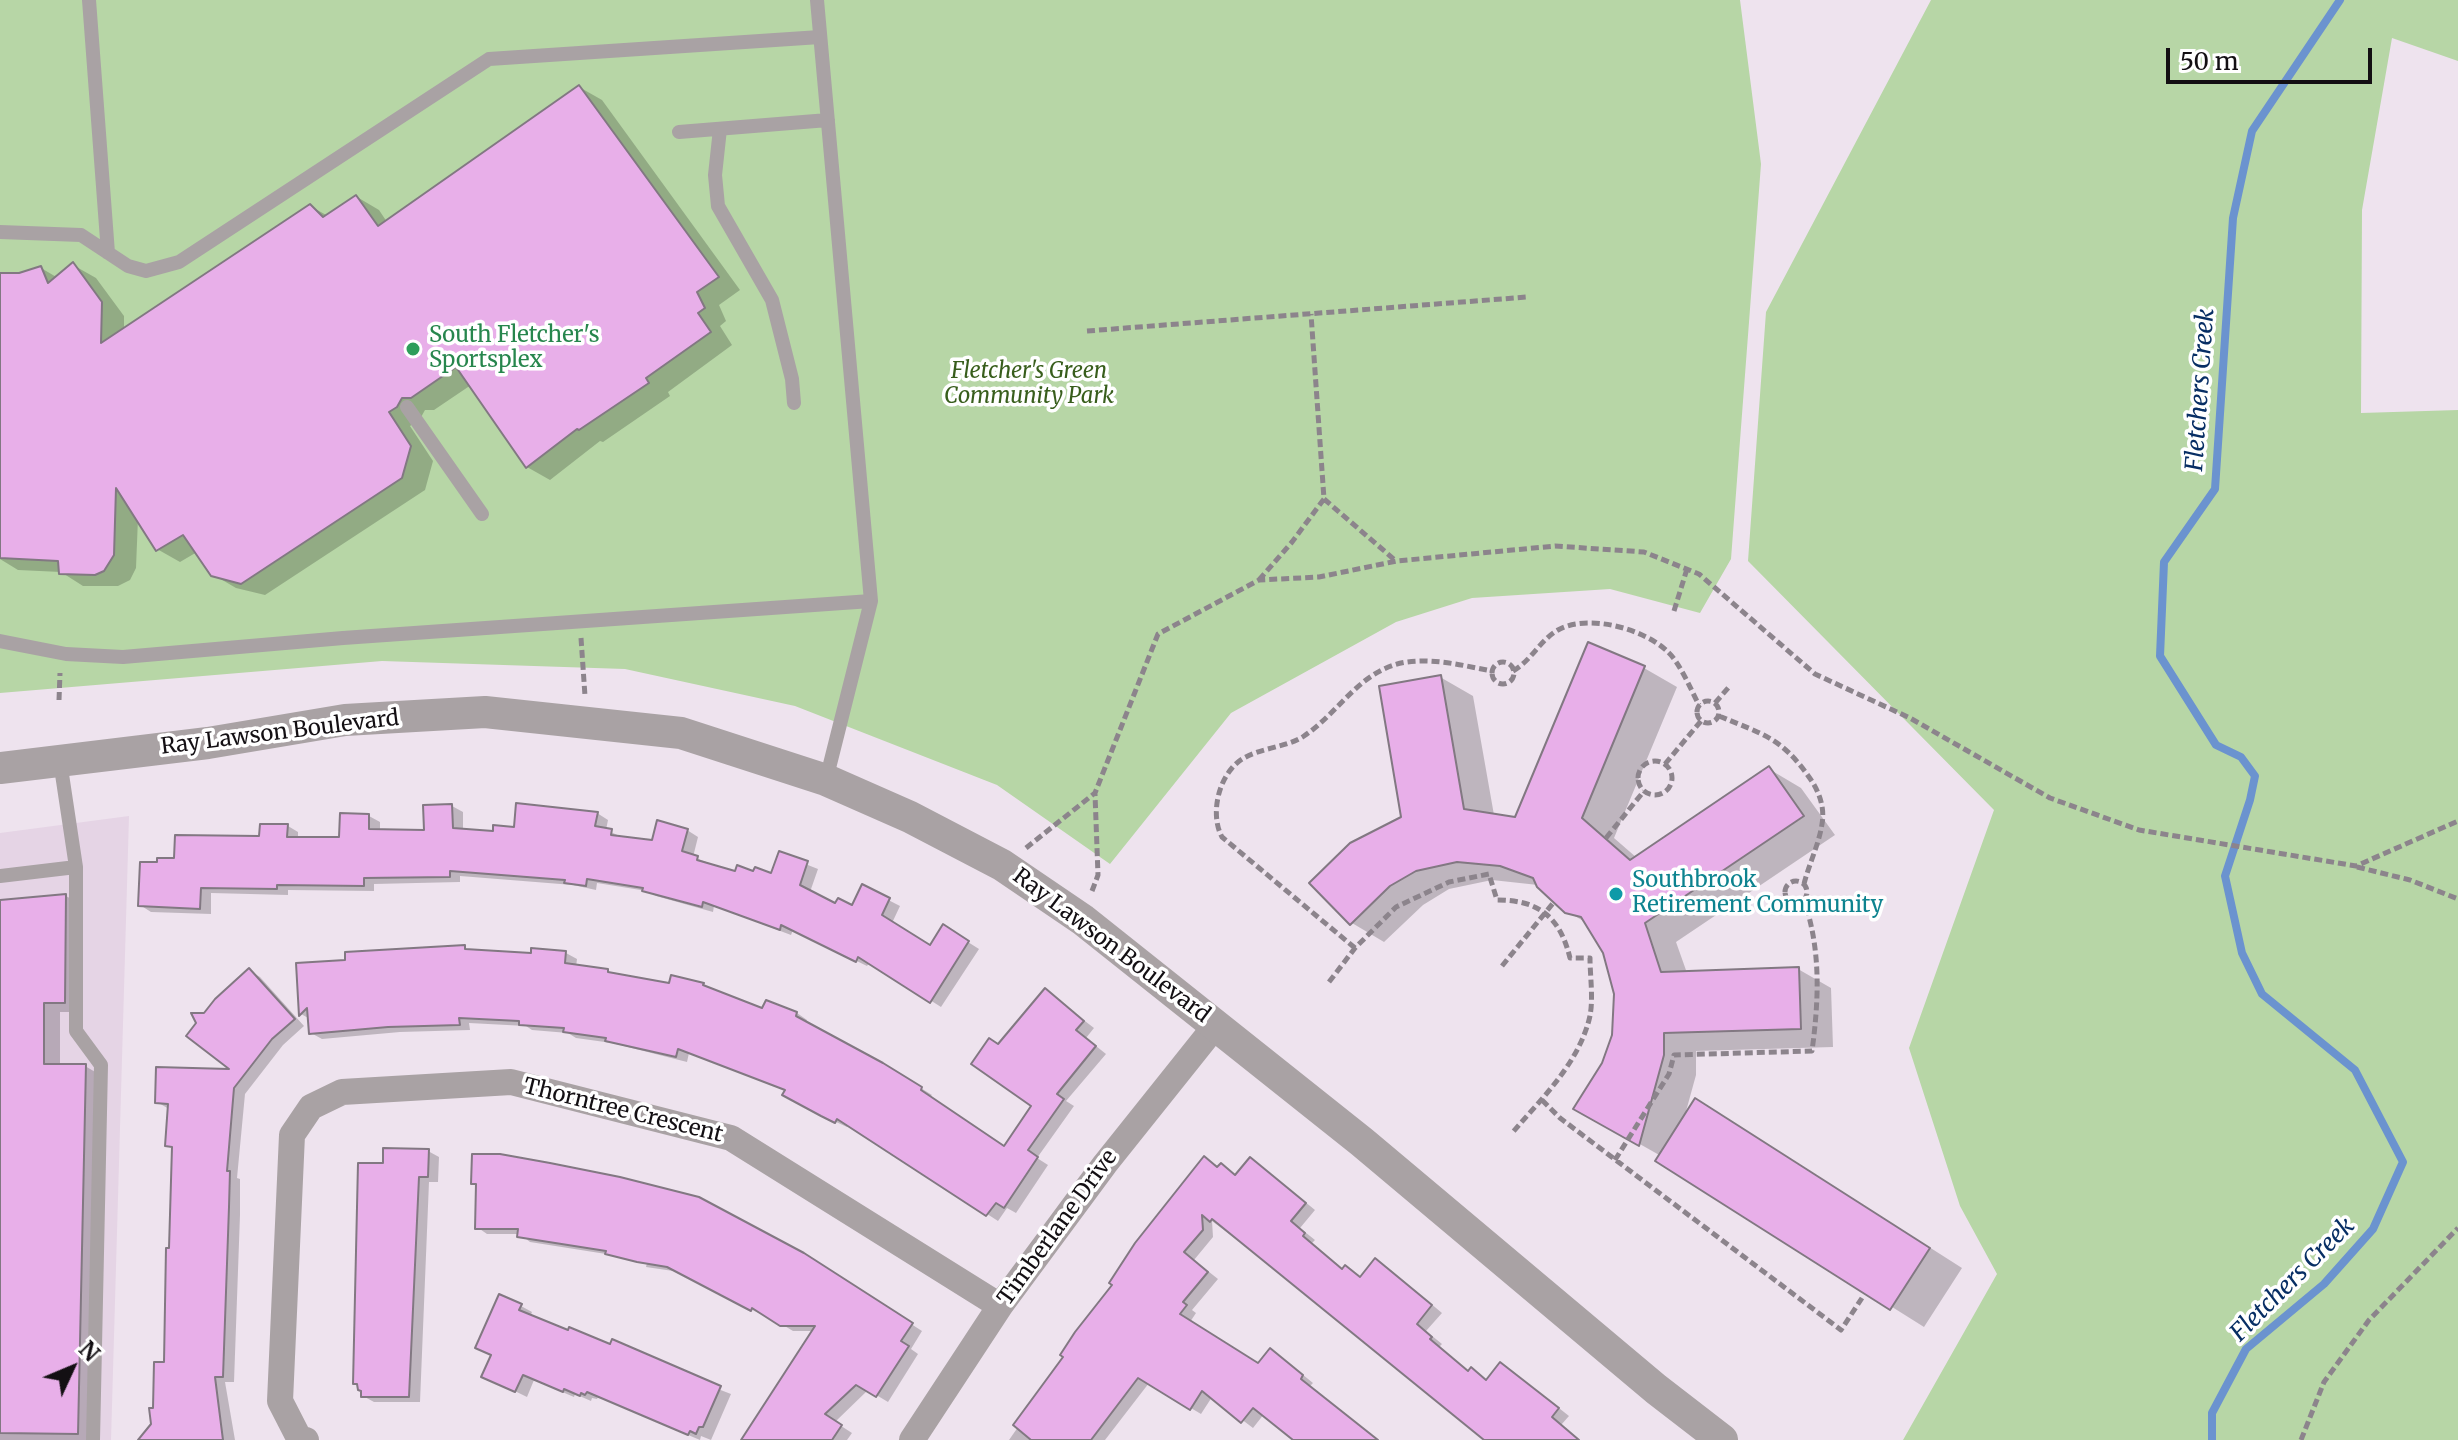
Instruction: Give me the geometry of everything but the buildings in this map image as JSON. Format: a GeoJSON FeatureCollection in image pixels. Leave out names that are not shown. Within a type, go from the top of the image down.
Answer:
{"type":"FeatureCollection","features":[{"type":"Feature","properties":{"kind":"street","name":"Ray Lawson Boulevard"},"geometry":{"type":"LineString","coordinates":[[0,768],[208,743],[345,720],[485,712],[681,733],[826,780],[910,817],[1002,865],[1083,920],[1362,1142],[1656,1389],[1722,1440]]}},
{"type":"Feature","properties":{"kind":"street","name":"Timberlane Drive"},"geometry":{"type":"LineString","coordinates":[[912,1440],[1000,1306],[1105,1164],[1216,1025]]}},
{"type":"Feature","properties":{"kind":"street","name":"Thorntree Crescent"},"geometry":{"type":"LineString","coordinates":[[306,1440],[299,1438],[280,1401],[292,1135],[311,1107],[342,1092],[511,1082],[731,1138],[1000,1306]]}},
{"type":"Feature","properties":{"kind":"lane"},"geometry":{"type":"LineString","coordinates":[[89,0],[108,253]]}},
{"type":"Feature","properties":{"kind":"lane"},"geometry":{"type":"LineString","coordinates":[[817,0],[871,601],[826,780]]}},
{"type":"Feature","properties":{"kind":"lane"},"geometry":{"type":"LineString","coordinates":[[0,232],[81,235],[128,266],[146,271],[179,262],[489,59],[820,37]]}},
{"type":"Feature","properties":{"kind":"lane"},"geometry":{"type":"LineString","coordinates":[[679,132],[828,120]]}},
{"type":"Feature","properties":{"kind":"lane"},"geometry":{"type":"LineString","coordinates":[[720,129],[715,175],[718,206],[772,300],[792,379],[794,403]]}},
{"type":"Feature","properties":{"kind":"lane"},"geometry":{"type":"LineString","coordinates":[[407,407],[482,514]]}},
{"type":"Feature","properties":{"kind":"lane"},"geometry":{"type":"LineString","coordinates":[[0,641],[60,653],[123,657],[343,638],[871,601]]}},
{"type":"Feature","properties":{"kind":"lane"},"geometry":{"type":"LineString","coordinates":[[60,761],[76,867],[76,1031],[101,1065],[93,1440]]}},
{"type":"Feature","properties":{"kind":"lane"},"geometry":{"type":"LineString","coordinates":[[0,876],[76,867]]}},
{"type":"Feature","properties":{"kind":"path"},"geometry":{"type":"LineString","coordinates":[[1087,331],[1527,297]]}},
{"type":"Feature","properties":{"kind":"path"},"geometry":{"type":"LineString","coordinates":[[1083,920],[1098,875],[1095,793],[1158,634],[1259,580],[1324,499],[1311,314]]}},
{"type":"Feature","properties":{"kind":"path"},"geometry":{"type":"LineString","coordinates":[[1324,499],[1397,561]]}},
{"type":"Feature","properties":{"kind":"path"},"geometry":{"type":"LineString","coordinates":[[1259,580],[1319,577],[1397,561],[1555,546],[1644,552],[1699,574],[1815,674],[1910,718],[2050,798],[2139,830],[2356,866],[2410,880],[2458,899]]}},
{"type":"Feature","properties":{"kind":"path"},"geometry":{"type":"LineString","coordinates":[[1674,611],[1687,569]]}},
{"type":"Feature","properties":{"kind":"path"},"geometry":{"type":"LineString","coordinates":[[580,621],[587,721]]}},
{"type":"Feature","properties":{"kind":"path"},"geometry":{"type":"LineString","coordinates":[[1513,671],[1524,665],[1558,630],[1576,623],[1594,621],[1623,628],[1659,645],[1677,664],[1699,705],[1697,715],[1701,721],[1711,723],[1719,716],[1715,703],[1705,701],[1699,705]]}},
{"type":"Feature","properties":{"kind":"path"},"geometry":{"type":"LineString","coordinates":[[59,700],[60,653]]}},
{"type":"Feature","properties":{"kind":"path"},"geometry":{"type":"LineString","coordinates":[[1355,948],[1222,837],[1215,816],[1227,775],[1239,761],[1301,738],[1322,722],[1359,683],[1381,670],[1406,662],[1432,661],[1492,671]]}},
{"type":"Feature","properties":{"kind":"path"},"geometry":{"type":"LineString","coordinates":[[1500,662],[1510,665],[1513,671],[1510,681],[1500,684],[1493,678],[1492,671],[1500,662]]}},
{"type":"Feature","properties":{"kind":"path"},"geometry":{"type":"LineString","coordinates":[[1715,703],[1729,687]]}},
{"type":"Feature","properties":{"kind":"path"},"geometry":{"type":"LineString","coordinates":[[1615,1160],[1669,1074],[1674,1055],[1812,1051],[1819,977],[1817,946],[1804,900],[1807,893],[1804,884],[1823,823],[1823,805],[1817,788],[1795,757],[1780,743],[1719,716]]}},
{"type":"Feature","properties":{"kind":"path"},"geometry":{"type":"LineString","coordinates":[[1665,764],[1701,721]]}},
{"type":"Feature","properties":{"kind":"path"},"geometry":{"type":"LineString","coordinates":[[1644,791],[1638,781],[1639,770],[1649,762],[1665,764]]}},
{"type":"Feature","properties":{"kind":"path"},"geometry":{"type":"LineString","coordinates":[[1644,791],[1661,793],[1670,785],[1671,774],[1665,764]]}},
{"type":"Feature","properties":{"kind":"path"},"geometry":{"type":"LineString","coordinates":[[1606,838],[1644,791]]}},
{"type":"Feature","properties":{"kind":"path"},"geometry":{"type":"LineString","coordinates":[[1002,865],[1095,793]]}},
{"type":"Feature","properties":{"kind":"path"},"geometry":{"type":"LineString","coordinates":[[2356,866],[2458,821]]}},
{"type":"Feature","properties":{"kind":"path"},"geometry":{"type":"LineString","coordinates":[[1329,982],[1355,948],[1396,907],[1449,882],[1489,874],[1497,900],[1518,900],[1545,913],[1565,938],[1570,958],[1590,958],[1590,1019],[1571,1062],[1513,1132]]}},
{"type":"Feature","properties":{"kind":"path"},"geometry":{"type":"LineString","coordinates":[[1804,884],[1792,882],[1785,891],[1790,901],[1797,903],[1804,900]]}},
{"type":"Feature","properties":{"kind":"path"},"geometry":{"type":"LineString","coordinates":[[1502,966],[1554,902]]}},
{"type":"Feature","properties":{"kind":"path"},"geometry":{"type":"LineString","coordinates":[[1542,1100],[1560,1118],[1841,1330],[1862,1298]]}},
{"type":"Feature","properties":{"kind":"path"},"geometry":{"type":"LineString","coordinates":[[2301,1440],[2324,1382],[2369,1320],[2458,1228]]}},
{"type":"Feature","properties":{"kind":"shaded area"},"geometry":{"type":"Polygon","coordinates":[[[129,816],[111,1440],[0,1440],[0,833],[129,816]]]}},
{"type":"Feature","properties":{"kind":"green space","name":"Fletcher's Green Community Park"},"geometry":{"type":"Polygon","coordinates":[[[0,0],[1740,0],[1761,164],[1731,559],[1700,613],[1610,589],[1472,598],[1396,622],[1231,713],[1110,864],[997,785],[795,706],[625,669],[382,661],[0,693],[0,0]]]}},
{"type":"Feature","properties":{"kind":"green space"},"geometry":{"type":"Polygon","coordinates":[[[1931,0],[2458,0],[2458,61],[2392,38],[2362,210],[2361,413],[2458,410],[2458,1440],[1903,1440],[1997,1274],[1960,1206],[1909,1048],[1994,810],[1748,561],[1766,312],[1931,0]]]}},
{"type":"Feature","properties":{"kind":"waterway","name":"Fletchers Creek"},"geometry":{"type":"LineString","coordinates":[[2212,1440],[2212,1413],[2246,1349],[2324,1284],[2373,1229],[2403,1162],[2355,1070],[2262,994],[2242,953],[2225,876],[2255,776],[2241,757],[2216,745],[2160,656],[2164,562],[2215,489],[2233,218],[2252,131],[2340,0]]}},
{"type":"Feature","properties":{"kind":"place","name":"South Fletcher's Sportsplex"},"geometry":{"type":"Point","coordinates":[413,349]}},
{"type":"Feature","properties":{"kind":"place","name":"Southbrook Retirement Community"},"geometry":{"type":"Point","coordinates":[1616,894]}}]}
